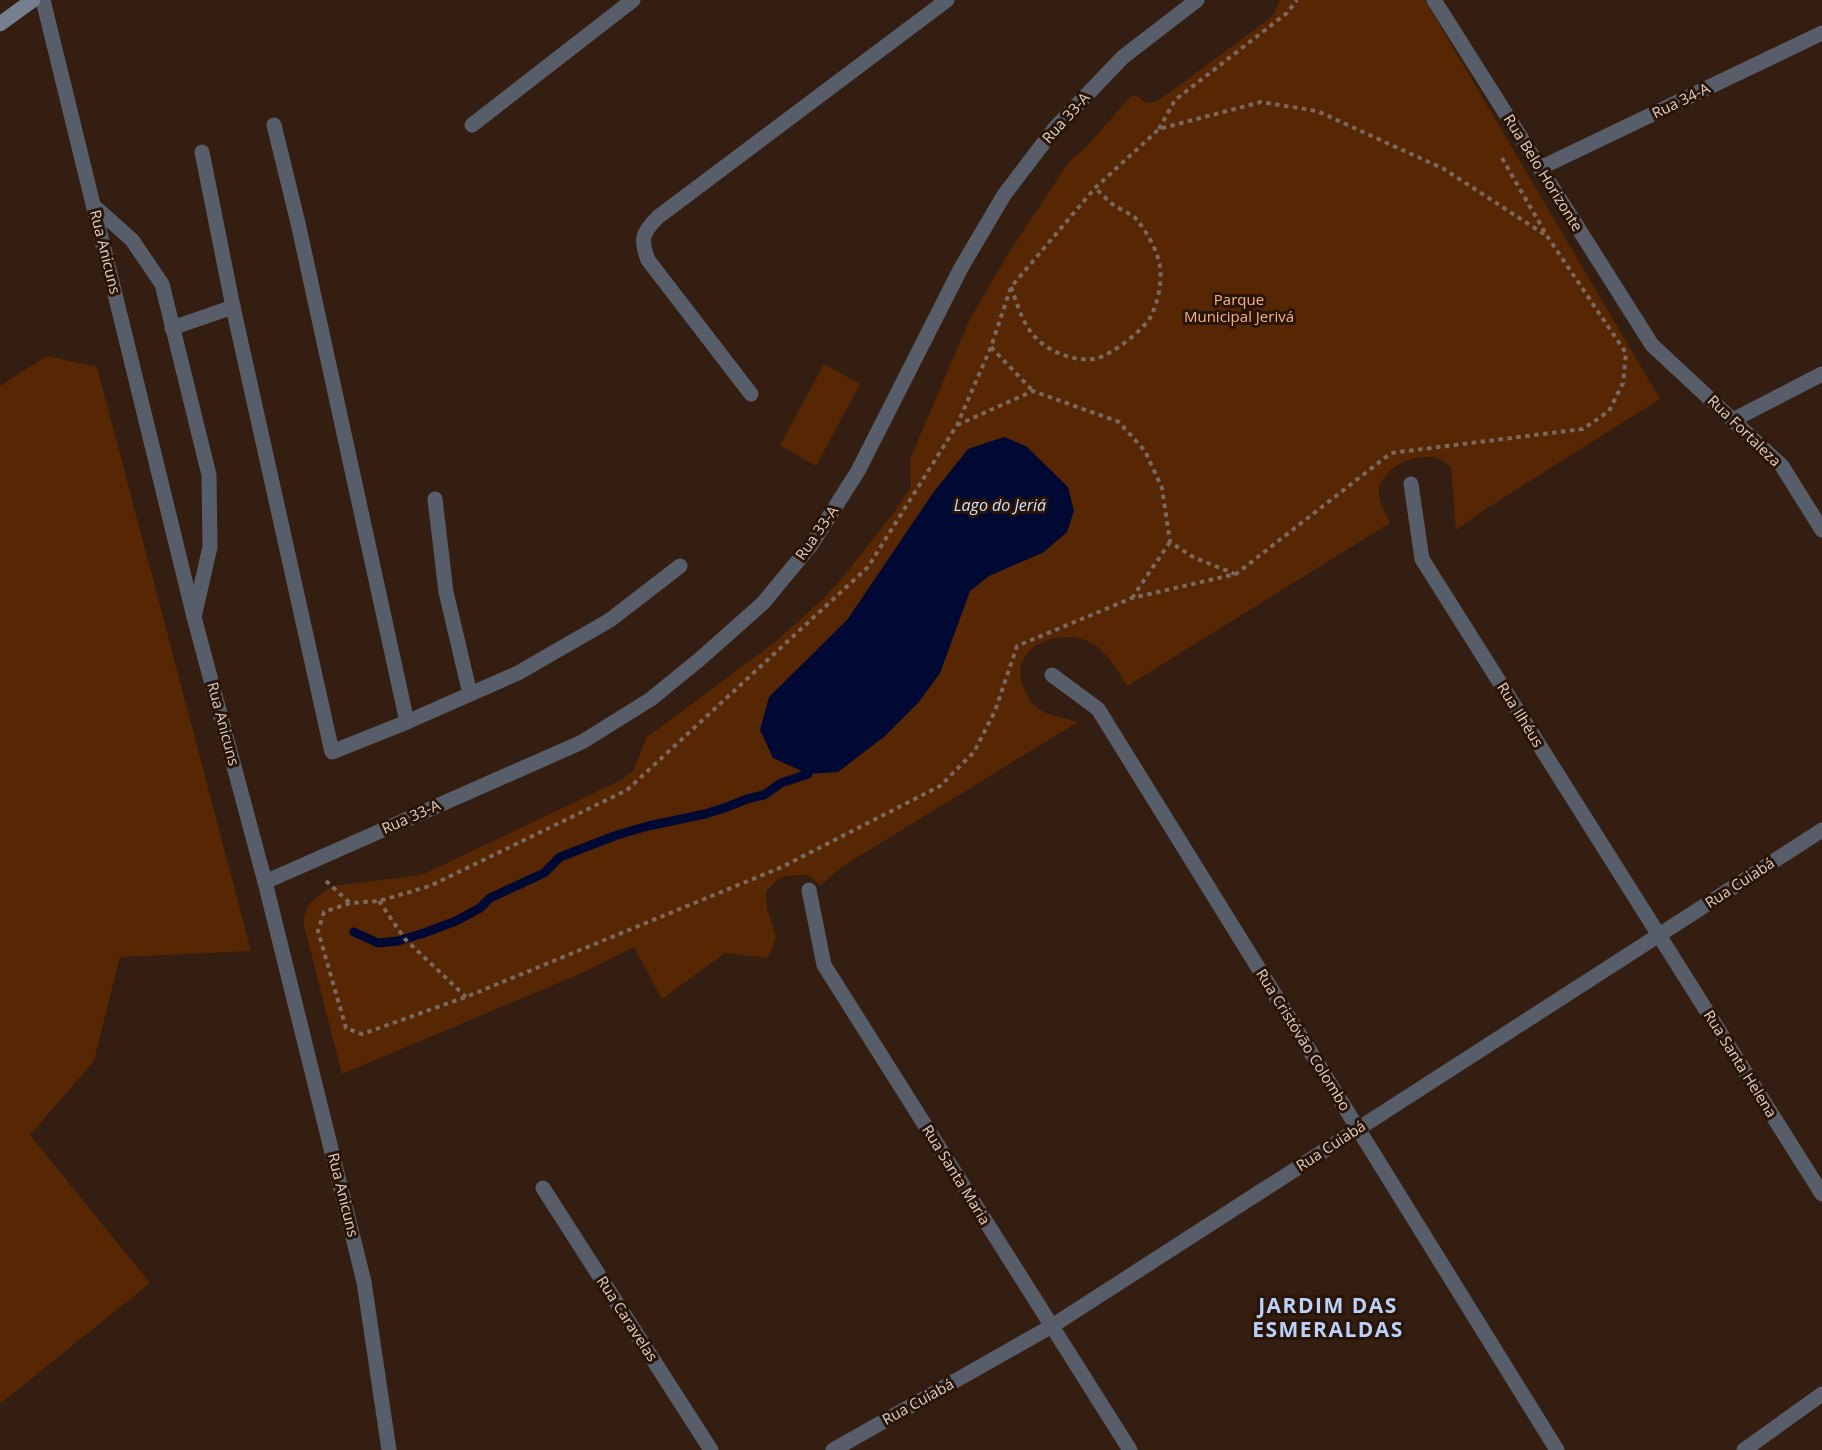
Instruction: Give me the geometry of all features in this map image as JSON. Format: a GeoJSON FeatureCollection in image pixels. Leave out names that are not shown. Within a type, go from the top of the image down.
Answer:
{"type":"FeatureCollection","features":[{"type":"Feature","properties":{"kind":"main road"},"geometry":{"type":"LineString","coordinates":[[0,24],[33,0]]}},
{"type":"Feature","properties":{"kind":"street","name":"Rua Anicuns"},"geometry":{"type":"LineString","coordinates":[[43,0],[194,617],[266,882],[364,1282],[389,1450]]}},
{"type":"Feature","properties":{"kind":"street"},"geometry":{"type":"LineString","coordinates":[[472,125],[633,0]]}},
{"type":"Feature","properties":{"kind":"street"},"geometry":{"type":"LineString","coordinates":[[751,393],[648,261],[642,245],[646,229],[658,217],[926,6],[947,0]]}},
{"type":"Feature","properties":{"kind":"street","name":"Rua 33-A"},"geometry":{"type":"LineString","coordinates":[[266,882],[582,742],[651,699],[763,603],[811,545],[858,471],[961,268],[1005,195],[1055,128],[1123,57],[1197,0]]}},
{"type":"Feature","properties":{"kind":"street","name":"Rua Belo Horizonte"},"geometry":{"type":"LineString","coordinates":[[1434,0],[1652,345]]}},
{"type":"Feature","properties":{"kind":"street","name":"Rua 34-A"},"geometry":{"type":"LineString","coordinates":[[1540,168],[1822,33]]}},
{"type":"Feature","properties":{"kind":"street"},"geometry":{"type":"LineString","coordinates":[[274,125],[298,223],[407,722]]}},
{"type":"Feature","properties":{"kind":"street"},"geometry":{"type":"LineString","coordinates":[[202,152],[233,307],[332,752],[518,673],[610,620],[680,566]]}},
{"type":"Feature","properties":{"kind":"street"},"geometry":{"type":"LineString","coordinates":[[94,206],[132,240],[162,284],[209,475],[210,547],[194,617]]}},
{"type":"Feature","properties":{"kind":"street"},"geometry":{"type":"LineString","coordinates":[[172,328],[233,307]]}},
{"type":"Feature","properties":{"kind":"street","name":"Rua Fortaleza"},"geometry":{"type":"LineString","coordinates":[[1652,345],[1782,466],[1822,530]]}},
{"type":"Feature","properties":{"kind":"street"},"geometry":{"type":"LineString","coordinates":[[1733,420],[1822,374]]}},
{"type":"Feature","properties":{"kind":"street","name":"Rua Ilhéus"},"geometry":{"type":"LineString","coordinates":[[1411,484],[1422,559],[1659,935]]}},
{"type":"Feature","properties":{"kind":"street"},"geometry":{"type":"LineString","coordinates":[[435,499],[446,592],[470,694]]}},
{"type":"Feature","properties":{"kind":"street","name":"Rua Cristóvão Colombo"},"geometry":{"type":"LineString","coordinates":[[1052,675],[1098,709],[1557,1450]]}},
{"type":"Feature","properties":{"kind":"street","name":"Rua Cuiabá"},"geometry":{"type":"LineString","coordinates":[[833,1450],[1052,1326],[1822,830]]}},
{"type":"Feature","properties":{"kind":"street","name":"Rua Santa Maria"},"geometry":{"type":"LineString","coordinates":[[809,890],[824,965],[1130,1450]]}},
{"type":"Feature","properties":{"kind":"street","name":"Rua Santa Helena"},"geometry":{"type":"LineString","coordinates":[[1659,935],[1822,1194]]}},
{"type":"Feature","properties":{"kind":"street","name":"Rua Caravelas"},"geometry":{"type":"LineString","coordinates":[[543,1188],[711,1450]]}},
{"type":"Feature","properties":{"kind":"street"},"geometry":{"type":"LineString","coordinates":[[1744,1450],[1822,1394]]}},
{"type":"Feature","properties":{"kind":"path"},"geometry":{"type":"LineString","coordinates":[[1159,129],[1261,102],[1317,111],[1444,169],[1546,236],[1626,353],[1623,383],[1609,411],[1583,429],[1391,453],[1236,574],[1132,598],[1017,646],[995,711],[974,752],[940,786],[782,867],[466,997],[362,1034],[346,1028],[318,931],[324,912],[350,903],[379,901],[430,886],[627,790],[868,567],[957,425],[991,347],[1011,287],[1095,188],[1159,129],[1175,100],[1287,13],[1297,0]]}},
{"type":"Feature","properties":{"kind":"path"},"geometry":{"type":"LineString","coordinates":[[1011,287],[1023,321],[1037,339],[1051,349],[1070,357],[1094,359],[1113,351],[1134,335],[1150,317],[1159,295],[1160,266],[1152,243],[1137,219],[1115,206],[1095,188]]}},
{"type":"Feature","properties":{"kind":"path"},"geometry":{"type":"LineString","coordinates":[[991,347],[1033,391],[1119,422],[1145,452],[1162,488],[1170,542],[1132,598]]}},
{"type":"Feature","properties":{"kind":"path"},"geometry":{"type":"LineString","coordinates":[[957,425],[1033,391]]}},
{"type":"Feature","properties":{"kind":"path"},"geometry":{"type":"LineString","coordinates":[[1170,542],[1193,557],[1236,574]]}},
{"type":"Feature","properties":{"kind":"path"},"geometry":{"type":"LineString","coordinates":[[379,901],[405,939],[466,997]]}},
{"type":"Feature","properties":{"kind":"green space","name":"Parque Municipal Jerivá"},"geometry":{"type":"Polygon","coordinates":[[[1280,0],[1425,0],[1660,399],[1456,530],[1451,467],[1431,457],[1411,459],[1402,463],[1386,475],[1379,492],[1381,504],[1390,523],[1127,686],[1105,655],[1096,646],[1084,640],[1070,637],[1056,638],[1031,649],[1020,671],[1023,686],[1031,702],[1050,714],[1078,722],[843,866],[821,885],[807,875],[784,876],[776,881],[766,892],[767,909],[776,937],[768,958],[725,953],[662,999],[634,947],[582,973],[342,1074],[303,922],[308,906],[314,899],[332,886],[426,873],[621,780],[633,771],[647,737],[774,643],[822,600],[844,576],[911,487],[910,459],[969,321],[1006,257],[1068,163],[1088,145],[1130,97],[1135,95],[1147,103],[1158,101],[1269,19],[1274,14],[1280,0]]]}},
{"type":"Feature","properties":{"kind":"green space"},"geometry":{"type":"Polygon","coordinates":[[[47,356],[97,367],[251,951],[120,957],[94,1061],[30,1135],[150,1283],[0,1404],[0,386],[47,356]]]}},
{"type":"Feature","properties":{"kind":"green space"},"geometry":{"type":"Polygon","coordinates":[[[824,364],[860,384],[816,466],[780,445],[824,364]]]}},
{"type":"Feature","properties":{"kind":"water","name":"Lago do Jeriá"},"geometry":{"type":"Polygon","coordinates":[[[1004,437],[1026,446],[1068,487],[1074,511],[1067,532],[1044,552],[989,576],[970,591],[940,673],[919,702],[885,736],[838,772],[808,774],[773,758],[760,730],[769,697],[847,620],[933,493],[968,449],[1004,437]]]}},
{"type":"Feature","properties":{"kind":"waterway"},"geometry":{"type":"LineString","coordinates":[[354,932],[378,943],[398,941],[424,933],[456,921],[480,908],[490,898],[544,873],[560,857],[617,835],[705,814],[764,795],[781,783],[808,774]]}},
{"type":"Feature","properties":{"kind":"district","name":"JARDIM DAS ESMERALDAS"},"geometry":{"type":"Point","coordinates":[1328,1318]}}]}
